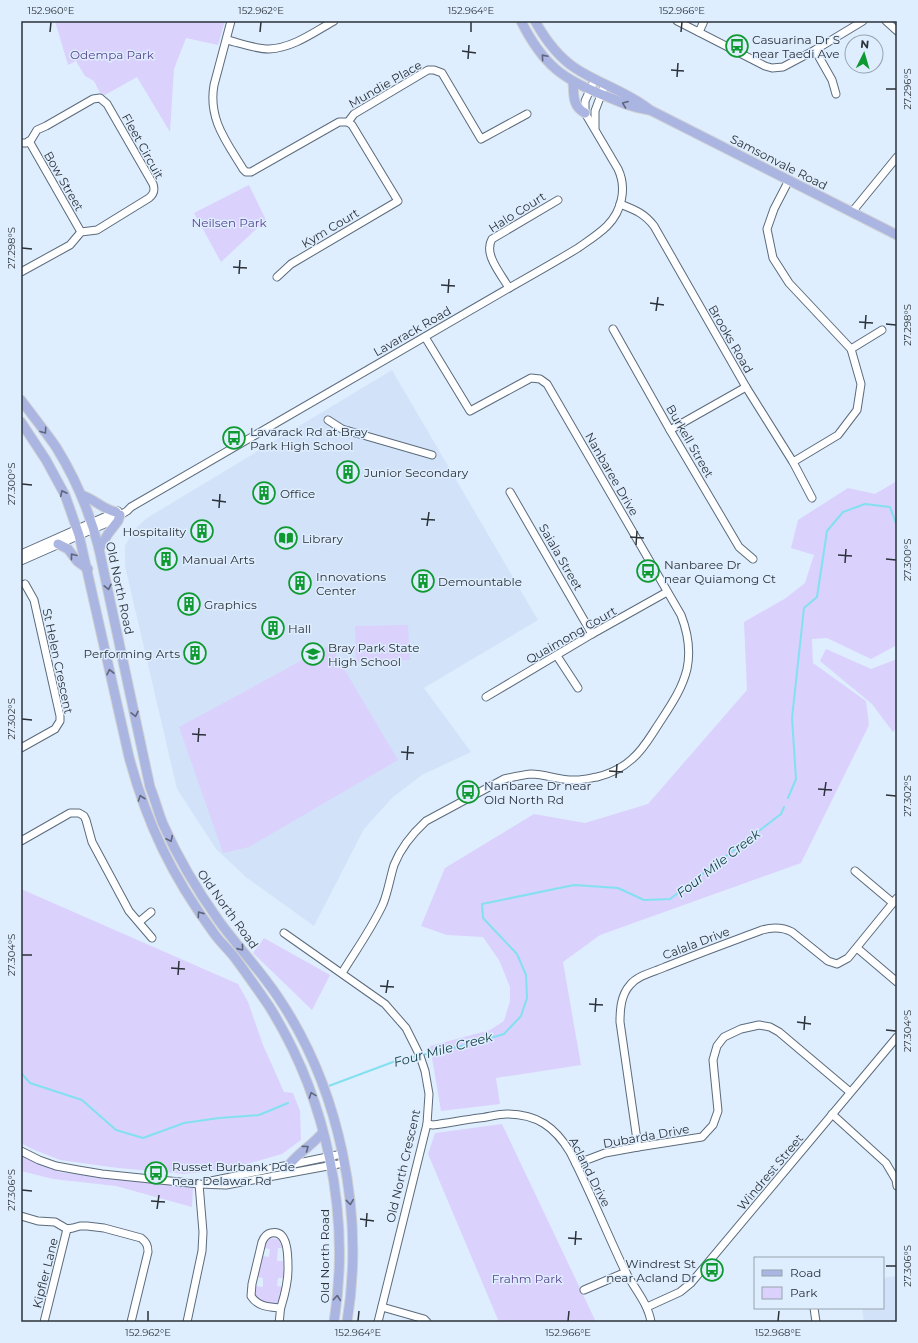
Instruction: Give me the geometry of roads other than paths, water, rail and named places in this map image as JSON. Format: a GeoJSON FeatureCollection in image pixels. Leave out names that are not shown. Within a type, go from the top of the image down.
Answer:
{"type":"FeatureCollection","features":[{"type":"Feature","properties":{"kind":"main road","name":"Samsonvale Road"},"geometry":{"type":"LineString","coordinates":[[521,21],[531,40],[543,56],[558,71],[573,82],[635,108],[650,110]]}},
{"type":"Feature","properties":{"kind":"main road","name":"Samsonvale Road"},"geometry":{"type":"LineString","coordinates":[[535,21],[542,34],[557,53],[575,68],[639,101],[650,110],[897,235]]}},
{"type":"Feature","properties":{"kind":"main road"},"geometry":{"type":"LineString","coordinates":[[573,82],[575,101],[579,110],[585,113]]}},
{"type":"Feature","properties":{"kind":"main road","name":"Old North Road"},"geometry":{"type":"LineString","coordinates":[[21,400],[55,446],[70,471],[93,526],[150,786],[163,823],[186,871],[220,921],[279,998],[297,1029],[312,1060],[322,1086],[335,1126],[343,1158],[350,1203],[352,1266],[350,1307],[347,1322]]}},
{"type":"Feature","properties":{"kind":"main road","name":"Old North Road"},"geometry":{"type":"LineString","coordinates":[[21,422],[59,483],[65,495],[78,532],[88,569],[129,757],[137,785],[156,838],[179,882],[195,907],[214,934],[252,981],[279,1024],[297,1058],[311,1091],[330,1161],[337,1205],[339,1232],[337,1300],[334,1322]]}},
{"type":"Feature","properties":{"kind":"main road"},"geometry":{"type":"LineString","coordinates":[[81,495],[90,498],[101,506],[118,513],[118,521],[99,549]]}},
{"type":"Feature","properties":{"kind":"main road"},"geometry":{"type":"LineString","coordinates":[[58,544],[68,549],[77,561],[88,569]]}},
{"type":"Feature","properties":{"kind":"main road"},"geometry":{"type":"LineString","coordinates":[[289,1165],[296,1156],[316,1140],[323,1132]]}},
{"type":"Feature","properties":{"kind":"street"},"geometry":{"type":"LineString","coordinates":[[231,21],[227,40],[268,49],[282,48],[295,43],[334,21]]}},
{"type":"Feature","properties":{"kind":"street"},"geometry":{"type":"LineString","coordinates":[[677,21],[772,68],[783,67],[815,50],[863,21]]}},
{"type":"Feature","properties":{"kind":"street"},"geometry":{"type":"LineString","coordinates":[[699,32],[704,21]]}},
{"type":"Feature","properties":{"kind":"street"},"geometry":{"type":"LineString","coordinates":[[886,21],[897,31]]}},
{"type":"Feature","properties":{"kind":"street","name":"Mundie Place"},"geometry":{"type":"LineString","coordinates":[[227,40],[214,85],[212,105],[220,129],[246,172],[252,172],[339,122],[348,122],[354,114],[428,70],[434,70],[442,73],[481,138],[527,114]]}},
{"type":"Feature","properties":{"kind":"street"},"geometry":{"type":"LineString","coordinates":[[815,50],[832,80],[836,94]]}},
{"type":"Feature","properties":{"kind":"street"},"geometry":{"type":"LineString","coordinates":[[585,113],[585,101],[595,79]]}},
{"type":"Feature","properties":{"kind":"street","name":"Lavarack Road"},"geometry":{"type":"LineString","coordinates":[[595,128],[594,111],[605,84]]}},
{"type":"Feature","properties":{"kind":"street","name":"Fleet Circuit"},"geometry":{"type":"LineString","coordinates":[[29,142],[38,130],[93,99],[100,98],[107,104],[154,186],[154,192],[152,196],[97,230],[81,232]]}},
{"type":"Feature","properties":{"kind":"street","name":"Lavarack Road"},"geometry":{"type":"LineString","coordinates":[[78,532],[118,513],[125,507],[131,507],[557,261],[597,235],[615,216],[623,191],[621,176],[595,128],[588,120],[585,113]]}},
{"type":"Feature","properties":{"kind":"street","name":"Kym Court"},"geometry":{"type":"LineString","coordinates":[[277,278],[292,264],[398,201],[352,125],[348,122]]}},
{"type":"Feature","properties":{"kind":"street"},"geometry":{"type":"LineString","coordinates":[[21,143],[29,142]]}},
{"type":"Feature","properties":{"kind":"street","name":"Bow Street"},"geometry":{"type":"LineString","coordinates":[[29,142],[81,232]]}},
{"type":"Feature","properties":{"kind":"street"},"geometry":{"type":"LineString","coordinates":[[852,212],[897,157]]}},
{"type":"Feature","properties":{"kind":"street"},"geometry":{"type":"LineString","coordinates":[[789,180],[774,209],[767,229],[773,258],[789,282],[851,349],[861,384],[856,410],[838,435],[793,462]]}},
{"type":"Feature","properties":{"kind":"street","name":"Halo Court"},"geometry":{"type":"LineString","coordinates":[[509,288],[490,256],[489,244],[492,239],[558,200]]}},
{"type":"Feature","properties":{"kind":"street","name":"Brooks Road"},"geometry":{"type":"LineString","coordinates":[[620,204],[645,216],[654,226],[746,386],[793,462],[812,498]]}},
{"type":"Feature","properties":{"kind":"street"},"geometry":{"type":"LineString","coordinates":[[21,272],[70,245],[81,232]]}},
{"type":"Feature","properties":{"kind":"street","name":"Burkell Street"},"geometry":{"type":"LineString","coordinates":[[613,329],[739,547],[752,559]]}},
{"type":"Feature","properties":{"kind":"street"},"geometry":{"type":"LineString","coordinates":[[851,349],[882,330]]}},
{"type":"Feature","properties":{"kind":"street","name":"Nanbaree Drive"},"geometry":{"type":"LineString","coordinates":[[342,973],[376,918],[384,901],[399,853],[406,841],[426,821],[504,779],[532,774],[576,780],[597,777],[622,767],[633,759],[643,748],[676,698],[683,683],[687,669],[689,653],[688,641],[686,628],[681,615],[547,384],[540,379],[531,378],[470,411],[425,337]]}},
{"type":"Feature","properties":{"kind":"street"},"geometry":{"type":"LineString","coordinates":[[670,430],[746,386]]}},
{"type":"Feature","properties":{"kind":"street"},"geometry":{"type":"LineString","coordinates":[[328,420],[342,430],[432,455]]}},
{"type":"Feature","properties":{"kind":"street","name":"Saiala Street"},"geometry":{"type":"LineString","coordinates":[[510,492],[592,634]]}},
{"type":"Feature","properties":{"kind":"street"},"geometry":{"type":"LineString","coordinates":[[21,561],[58,544],[78,532]]}},
{"type":"Feature","properties":{"kind":"street"},"geometry":{"type":"LineString","coordinates":[[21,554],[78,532]]}},
{"type":"Feature","properties":{"kind":"street","name":"St Helen Crescent"},"geometry":{"type":"LineString","coordinates":[[21,748],[55,729],[60,721],[34,600],[25,584]]}},
{"type":"Feature","properties":{"kind":"street","name":"Quaimong Court"},"geometry":{"type":"LineString","coordinates":[[486,697],[592,634],[667,592]]}},
{"type":"Feature","properties":{"kind":"street"},"geometry":{"type":"LineString","coordinates":[[557,656],[578,688]]}},
{"type":"Feature","properties":{"kind":"street"},"geometry":{"type":"LineString","coordinates":[[21,841],[70,812],[80,813],[84,816],[92,842],[129,911],[152,938]]}},
{"type":"Feature","properties":{"kind":"street"},"geometry":{"type":"LineString","coordinates":[[856,871],[895,900]]}},
{"type":"Feature","properties":{"kind":"street","name":"Calala Drive"},"geometry":{"type":"LineString","coordinates":[[638,1146],[620,1022],[620,1008],[624,995],[630,985],[637,979],[677,962],[770,928],[786,929],[792,932],[828,961],[837,964],[848,958],[895,900]]}},
{"type":"Feature","properties":{"kind":"street"},"geometry":{"type":"LineString","coordinates":[[139,922],[151,912]]}},
{"type":"Feature","properties":{"kind":"street","name":"Old North Crescent"},"geometry":{"type":"LineString","coordinates":[[284,933],[385,1004],[399,1019],[414,1042],[425,1071],[429,1094],[427,1124],[378,1322]]}},
{"type":"Feature","properties":{"kind":"street"},"geometry":{"type":"LineString","coordinates":[[857,948],[897,982]]}},
{"type":"Feature","properties":{"kind":"street","name":"Dubarda Drive"},"geometry":{"type":"LineString","coordinates":[[576,1164],[604,1153],[638,1146],[702,1137],[713,1125],[718,1111],[713,1060],[717,1046],[724,1037],[741,1029],[760,1025],[770,1027],[779,1032],[850,1092]]}},
{"type":"Feature","properties":{"kind":"street","name":"Windrest Street"},"geometry":{"type":"LineString","coordinates":[[647,1307],[680,1292],[691,1283],[897,1037]]}},
{"type":"Feature","properties":{"kind":"street","name":"Acland Drive"},"geometry":{"type":"LineString","coordinates":[[427,1124],[433,1125],[506,1114],[529,1117],[543,1122],[556,1132],[563,1140],[576,1164],[626,1272],[647,1307],[651,1322]]}},
{"type":"Feature","properties":{"kind":"street"},"geometry":{"type":"LineString","coordinates":[[832,1114],[886,1163],[896,1180],[897,1186]]}},
{"type":"Feature","properties":{"kind":"street"},"geometry":{"type":"LineString","coordinates":[[21,1151],[44,1162],[78,1170],[199,1184],[226,1184],[343,1158]]}},
{"type":"Feature","properties":{"kind":"street"},"geometry":{"type":"LineString","coordinates":[[199,1184],[289,1165],[330,1161]]}},
{"type":"Feature","properties":{"kind":"street"},"geometry":{"type":"LineString","coordinates":[[187,1322],[202,1251],[203,1232],[199,1184]]}},
{"type":"Feature","properties":{"kind":"street"},"geometry":{"type":"LineString","coordinates":[[21,1216],[38,1221],[55,1222],[68,1228],[83,1225],[104,1228],[141,1238],[147,1243],[148,1252],[131,1322]]}},
{"type":"Feature","properties":{"kind":"street","name":"Kipfler Lane"},"geometry":{"type":"LineString","coordinates":[[44,1322],[68,1228]]}},
{"type":"Feature","properties":{"kind":"street"},"geometry":{"type":"LineString","coordinates":[[279,1322],[281,1313],[280,1308],[285,1297],[288,1283],[286,1244],[280,1235],[271,1233],[265,1236],[262,1242],[252,1284],[251,1296],[257,1302],[266,1307],[280,1308]]}},
{"type":"Feature","properties":{"kind":"street"},"geometry":{"type":"LineString","coordinates":[[584,1290],[626,1272]]}},
{"type":"Feature","properties":{"kind":"street"},"geometry":{"type":"LineString","coordinates":[[382,1307],[424,1319],[427,1322]]}},
{"type":"Feature","properties":{"kind":"street"},"geometry":{"type":"LineString","coordinates":[[814,1309],[816,1322]]}},
{"type":"Feature","properties":{"kind":"waterway","name":"Four Mile Creek"},"geometry":{"type":"LineString","coordinates":[[788,798],[796,779],[792,718],[804,608],[817,597],[827,531],[843,512],[865,504],[890,507],[897,526]]}},
{"type":"Feature","properties":{"kind":"waterway","name":"Four Mile Creek"},"geometry":{"type":"LineString","coordinates":[[422,1055],[470,1044],[504,1034],[521,1016],[527,998],[526,975],[517,954],[483,918],[482,904],[574,885],[618,888],[644,900],[670,899],[781,814],[784,807]]}},
{"type":"Feature","properties":{"kind":"waterway","name":"Four Mile Creek"},"geometry":{"type":"LineString","coordinates":[[326,1087],[393,1062],[418,1056]]}},
{"type":"Feature","properties":{"kind":"waterway","name":"Four Mile Creek"},"geometry":{"type":"LineString","coordinates":[[21,1073],[30,1083],[82,1100],[116,1130],[143,1138],[184,1123],[219,1118],[259,1115],[288,1103]]}},
{"type":"Feature","properties":{"kind":"place","name":"Casuarina Dr S near Taedi Ave"},"geometry":{"type":"Point","coordinates":[737,46]}},
{"type":"Feature","properties":{"kind":"place","name":"Lavarack Rd at Bray Park High School"},"geometry":{"type":"Point","coordinates":[234,438]}},
{"type":"Feature","properties":{"kind":"place","name":"Junior Secondary"},"geometry":{"type":"Point","coordinates":[348,472]}},
{"type":"Feature","properties":{"kind":"place","name":"Office"},"geometry":{"type":"Point","coordinates":[264,493]}},
{"type":"Feature","properties":{"kind":"place","name":"Hospitality"},"geometry":{"type":"Point","coordinates":[202,531]}},
{"type":"Feature","properties":{"kind":"place","name":"Library"},"geometry":{"type":"Point","coordinates":[286,538]}},
{"type":"Feature","properties":{"kind":"place","name":"Manual Arts"},"geometry":{"type":"Point","coordinates":[166,559]}},
{"type":"Feature","properties":{"kind":"place","name":"Nanbaree Dr near Quiamong Ct"},"geometry":{"type":"Point","coordinates":[648,571]}},
{"type":"Feature","properties":{"kind":"place","name":"Demountable"},"geometry":{"type":"Point","coordinates":[423,581]}},
{"type":"Feature","properties":{"kind":"place","name":"Innovations Center"},"geometry":{"type":"Point","coordinates":[300,583]}},
{"type":"Feature","properties":{"kind":"place","name":"Graphics"},"geometry":{"type":"Point","coordinates":[189,604]}},
{"type":"Feature","properties":{"kind":"place","name":"Hall"},"geometry":{"type":"Point","coordinates":[273,628]}},
{"type":"Feature","properties":{"kind":"place","name":"Performing Arts"},"geometry":{"type":"Point","coordinates":[195,653]}},
{"type":"Feature","properties":{"kind":"place","name":"Bray Park State High School"},"geometry":{"type":"Point","coordinates":[313,654]}},
{"type":"Feature","properties":{"kind":"place","name":"Nanbaree Dr near Old North Rd"},"geometry":{"type":"Point","coordinates":[468,792]}},
{"type":"Feature","properties":{"kind":"place","name":"Russet Burbank Pde near Delawar Rd"},"geometry":{"type":"Point","coordinates":[156,1173]}},
{"type":"Feature","properties":{"kind":"place","name":"Windrest St near Acland Dr"},"geometry":{"type":"Point","coordinates":[712,1270]}},
{"type":"Feature","properties":{"kind":"park label","name":"Odempa Park"},"geometry":{"type":"Point","coordinates":[112,54]}},
{"type":"Feature","properties":{"kind":"park label","name":"Neilsen Park"},"geometry":{"type":"Point","coordinates":[229,222]}},
{"type":"Feature","properties":{"kind":"park label","name":"Frahm Park"},"geometry":{"type":"Point","coordinates":[527,1278]}}]}
